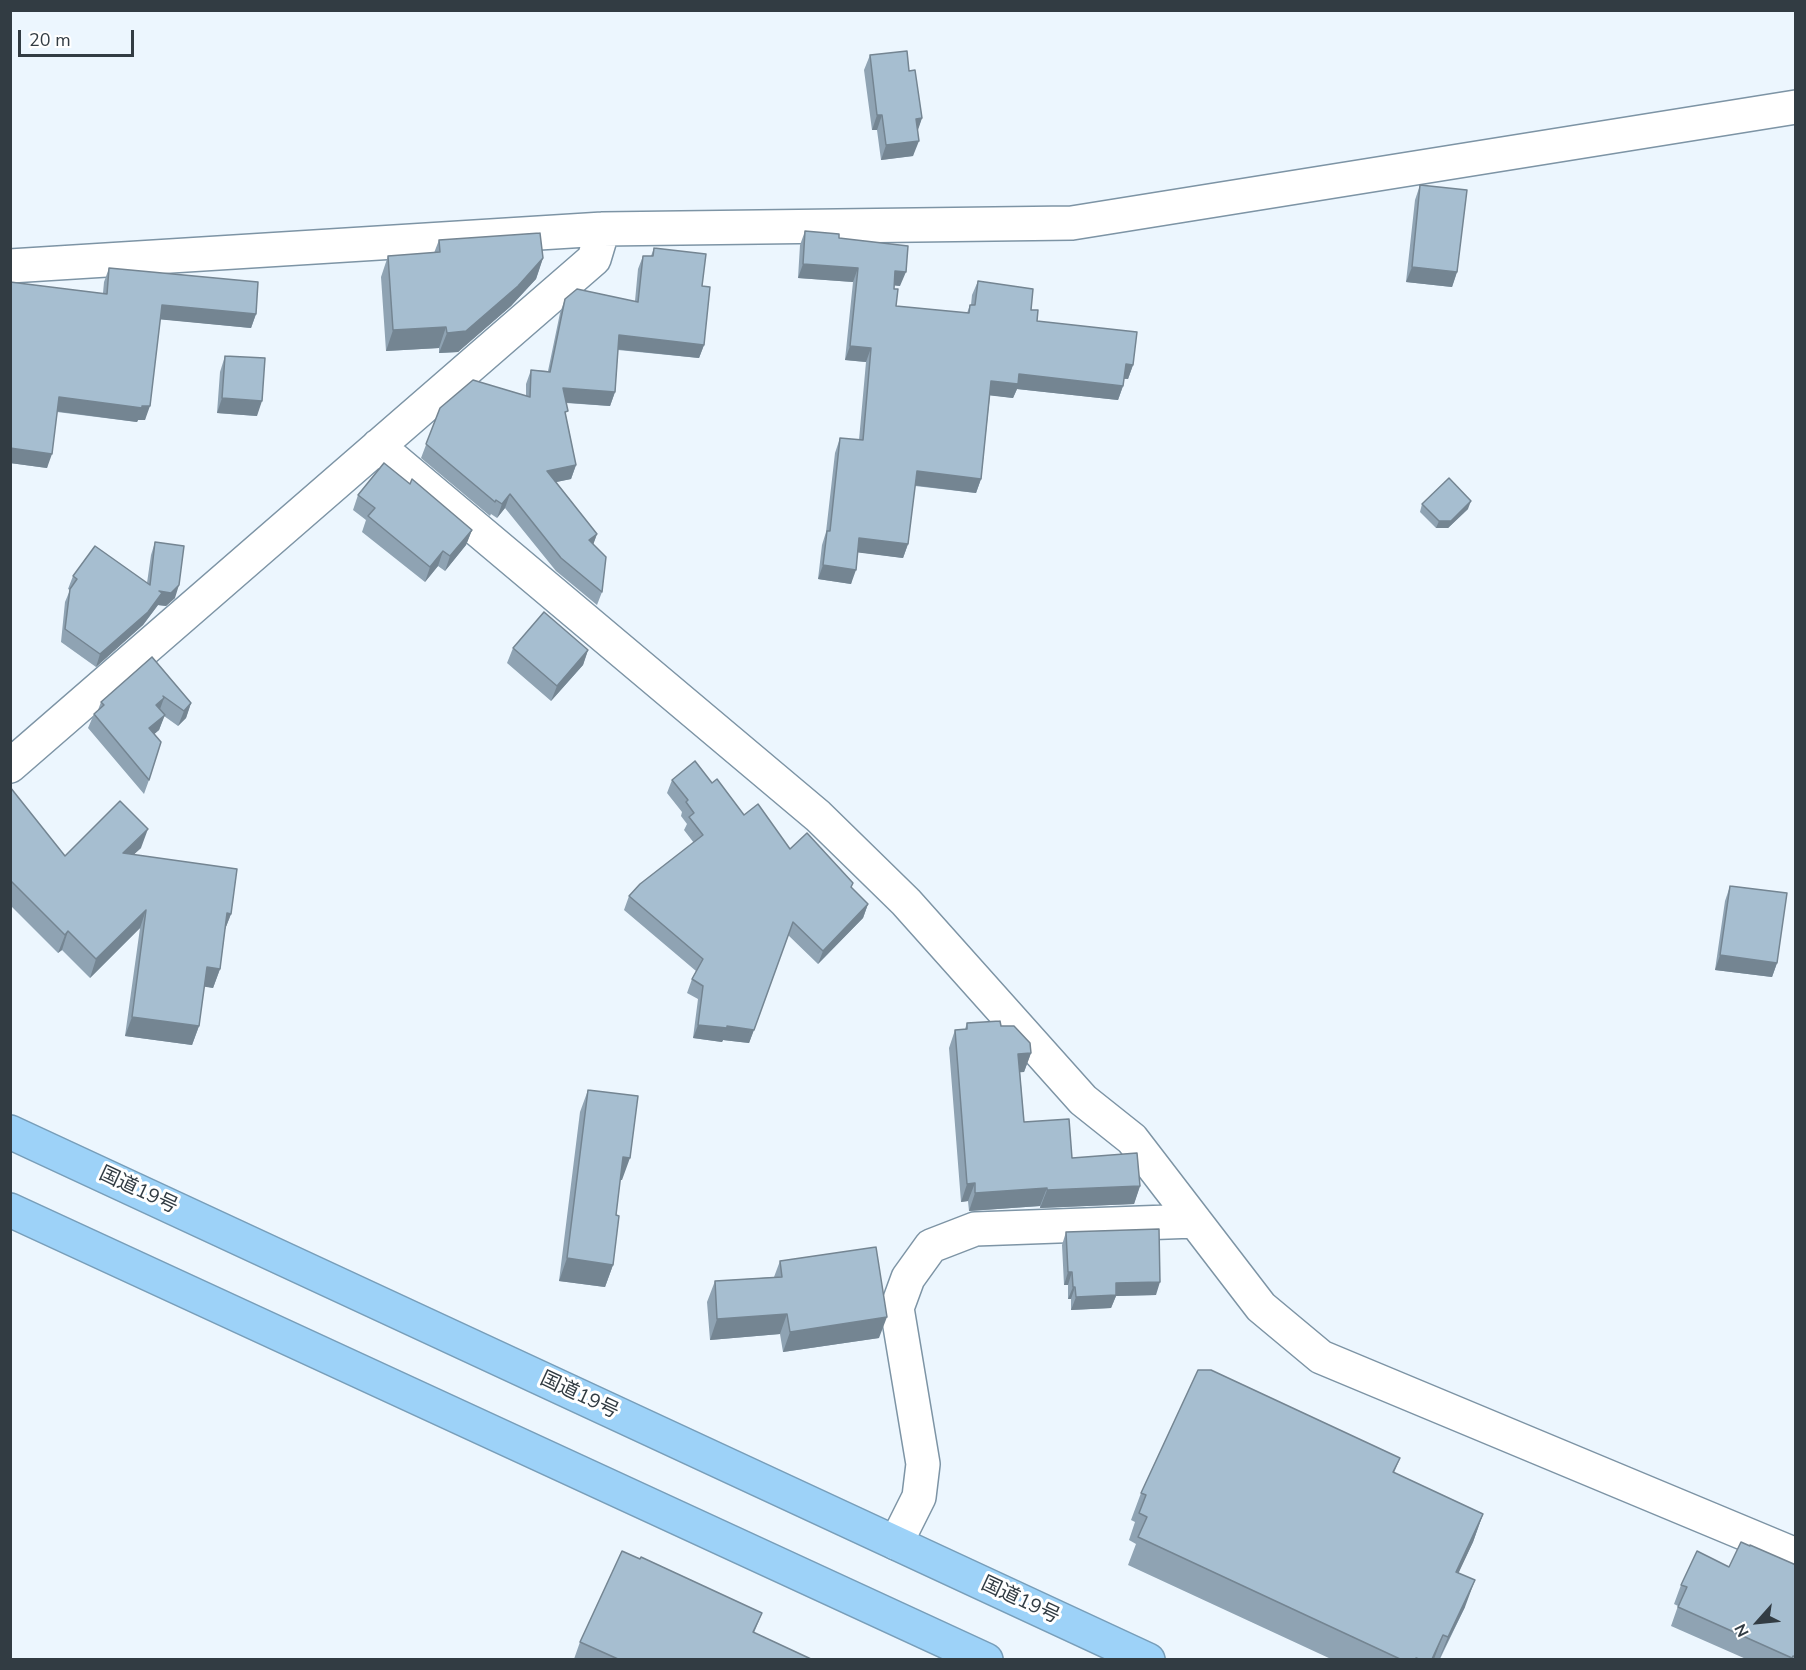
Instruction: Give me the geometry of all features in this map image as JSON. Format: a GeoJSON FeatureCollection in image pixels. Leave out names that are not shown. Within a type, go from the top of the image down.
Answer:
{"type":"FeatureCollection","features":[{"type":"Feature","properties":{"kind":"highway"},"geometry":{"type":"LineString","coordinates":[[10,1111],[23,1137]]}},
{"type":"Feature","properties":{"kind":"highway","name":"国道19号"},"geometry":{"type":"LineString","coordinates":[[23,1137],[1148,1659]]}},
{"type":"Feature","properties":{"kind":"highway"},"geometry":{"type":"LineString","coordinates":[[10,1210],[986,1659]]}},
{"type":"Feature","properties":{"kind":"street"},"geometry":{"type":"LineString","coordinates":[[10,266],[603,228],[1072,223],[1796,106]]}},
{"type":"Feature","properties":{"kind":"street"},"geometry":{"type":"LineString","coordinates":[[10,766],[594,259],[603,228]]}},
{"type":"Feature","properties":{"kind":"street"},"geometry":{"type":"LineString","coordinates":[[378,447],[818,816],[906,902],[1083,1100],[1131,1139],[1261,1307],[1321,1357],[1796,1555]]}},
{"type":"Feature","properties":{"kind":"street"},"geometry":{"type":"LineString","coordinates":[[896,1544],[919,1497],[923,1464],[897,1308],[908,1278],[932,1246],[975,1229],[1195,1221]]}},
{"type":"Feature","properties":{"kind":"building"},"geometry":{"type":"Polygon","coordinates":[[[907,51],[909,71],[915,70],[922,118],[916,119],[919,141],[886,145],[882,115],[877,115],[870,55],[907,51]]]}},
{"type":"Feature","properties":{"kind":"building"},"geometry":{"type":"Polygon","coordinates":[[[1420,185],[1467,190],[1457,272],[1412,267],[1420,185]]]}},
{"type":"Feature","properties":{"kind":"building"},"geometry":{"type":"Polygon","coordinates":[[[805,231],[839,234],[839,238],[908,246],[906,272],[895,271],[894,289],[898,289],[896,306],[969,313],[970,305],[975,305],[978,281],[1033,289],[1031,310],[1038,310],[1037,321],[1137,332],[1133,365],[1126,364],[1123,386],[1019,374],[1018,384],[991,381],[981,479],[917,471],[908,544],[859,538],[856,570],[823,565],[827,531],[830,531],[840,438],[863,440],[871,348],[850,346],[858,268],[803,264],[805,231]]]}},
{"type":"Feature","properties":{"kind":"building"},"geometry":{"type":"Polygon","coordinates":[[[540,233],[543,258],[518,286],[466,331],[447,333],[446,327],[393,330],[388,256],[440,252],[439,240],[540,233]]]}},
{"type":"Feature","properties":{"kind":"building"},"geometry":{"type":"Polygon","coordinates":[[[654,248],[706,254],[702,286],[710,287],[704,345],[619,335],[615,392],[563,388],[568,411],[565,412],[576,465],[547,471],[597,534],[589,540],[606,557],[602,592],[561,558],[510,494],[502,504],[496,500],[495,502],[426,444],[440,408],[473,380],[530,397],[531,370],[550,372],[565,299],[577,289],[638,302],[643,256],[653,256],[654,248]]]}},
{"type":"Feature","properties":{"kind":"building"},"geometry":{"type":"Polygon","coordinates":[[[109,268],[258,282],[256,314],[162,305],[150,406],[142,406],[142,408],[59,397],[52,454],[10,448],[10,282],[107,294],[109,268]]]}},
{"type":"Feature","properties":{"kind":"building"},"geometry":{"type":"Polygon","coordinates":[[[225,356],[265,358],[262,401],[222,398],[225,356]]]}},
{"type":"Feature","properties":{"kind":"building"},"geometry":{"type":"Polygon","coordinates":[[[384,463],[410,484],[412,479],[472,530],[450,556],[443,551],[430,567],[368,516],[375,508],[358,495],[384,463]]]}},
{"type":"Feature","properties":{"kind":"building"},"geometry":{"type":"Polygon","coordinates":[[[1449,478],[1471,501],[1451,521],[1439,521],[1422,504],[1449,478]]]}},
{"type":"Feature","properties":{"kind":"building"},"geometry":{"type":"Polygon","coordinates":[[[155,542],[184,546],[179,585],[171,593],[159,591],[162,593],[148,612],[100,654],[65,629],[70,589],[77,579],[73,576],[95,546],[150,585],[155,542]]]}},
{"type":"Feature","properties":{"kind":"building"},"geometry":{"type":"Polygon","coordinates":[[[544,612],[588,650],[557,686],[513,648],[544,612]]]}},
{"type":"Feature","properties":{"kind":"building"},"geometry":{"type":"Polygon","coordinates":[[[152,657],[191,703],[184,711],[163,696],[164,698],[156,705],[165,715],[149,728],[161,742],[149,780],[94,714],[104,705],[101,702],[152,657]]]}},
{"type":"Feature","properties":{"kind":"building"},"geometry":{"type":"Polygon","coordinates":[[[695,761],[712,783],[717,779],[744,815],[758,804],[790,849],[807,833],[853,883],[851,887],[868,904],[823,951],[793,922],[754,1030],[698,1025],[703,986],[692,979],[703,959],[629,896],[640,884],[703,835],[689,817],[694,813],[686,802],[688,800],[672,780],[695,761]]]}},
{"type":"Feature","properties":{"kind":"building"},"geometry":{"type":"Polygon","coordinates":[[[10,787],[65,856],[120,801],[148,829],[123,853],[237,869],[231,914],[227,913],[220,969],[207,967],[199,1026],[132,1017],[146,910],[96,959],[68,931],[65,935],[10,880],[10,787]]]}},
{"type":"Feature","properties":{"kind":"building"},"geometry":{"type":"Polygon","coordinates":[[[1730,886],[1787,893],[1777,963],[1720,955],[1730,886]]]}},
{"type":"Feature","properties":{"kind":"building"},"geometry":{"type":"Polygon","coordinates":[[[1000,1021],[1001,1026],[1014,1026],[1030,1043],[1031,1053],[1018,1054],[1024,1122],[1069,1119],[1072,1158],[1137,1153],[1140,1186],[1047,1190],[1047,1188],[975,1193],[975,1183],[967,1184],[955,1030],[967,1029],[967,1023],[1000,1021]]]}},
{"type":"Feature","properties":{"kind":"building"},"geometry":{"type":"Polygon","coordinates":[[[588,1090],[638,1096],[630,1158],[623,1157],[613,1265],[567,1258],[588,1090]]]}},
{"type":"Feature","properties":{"kind":"building"},"geometry":{"type":"Polygon","coordinates":[[[1159,1229],[1160,1282],[1116,1283],[1116,1295],[1076,1297],[1072,1272],[1068,1272],[1066,1232],[1159,1229]]]}},
{"type":"Feature","properties":{"kind":"building"},"geometry":{"type":"Polygon","coordinates":[[[876,1247],[887,1317],[790,1332],[787,1314],[717,1319],[715,1281],[782,1277],[780,1261],[876,1247]]]}},
{"type":"Feature","properties":{"kind":"building"},"geometry":{"type":"Polygon","coordinates":[[[1198,1370],[1211,1370],[1400,1458],[1393,1472],[1483,1514],[1456,1572],[1475,1580],[1448,1637],[1443,1635],[1432,1659],[1400,1659],[1138,1537],[1147,1517],[1139,1513],[1146,1495],[1141,1493],[1198,1370]]]}},
{"type":"Feature","properties":{"kind":"building"},"geometry":{"type":"Polygon","coordinates":[[[1741,1542],[1796,1565],[1796,1657],[1792,1658],[1678,1607],[1687,1587],[1681,1585],[1697,1551],[1729,1567],[1741,1542]]]}},
{"type":"Feature","properties":{"kind":"building"},"geometry":{"type":"Polygon","coordinates":[[[622,1551],[640,1559],[641,1557],[762,1613],[753,1632],[811,1659],[618,1659],[580,1642],[622,1551]]]}}]}
